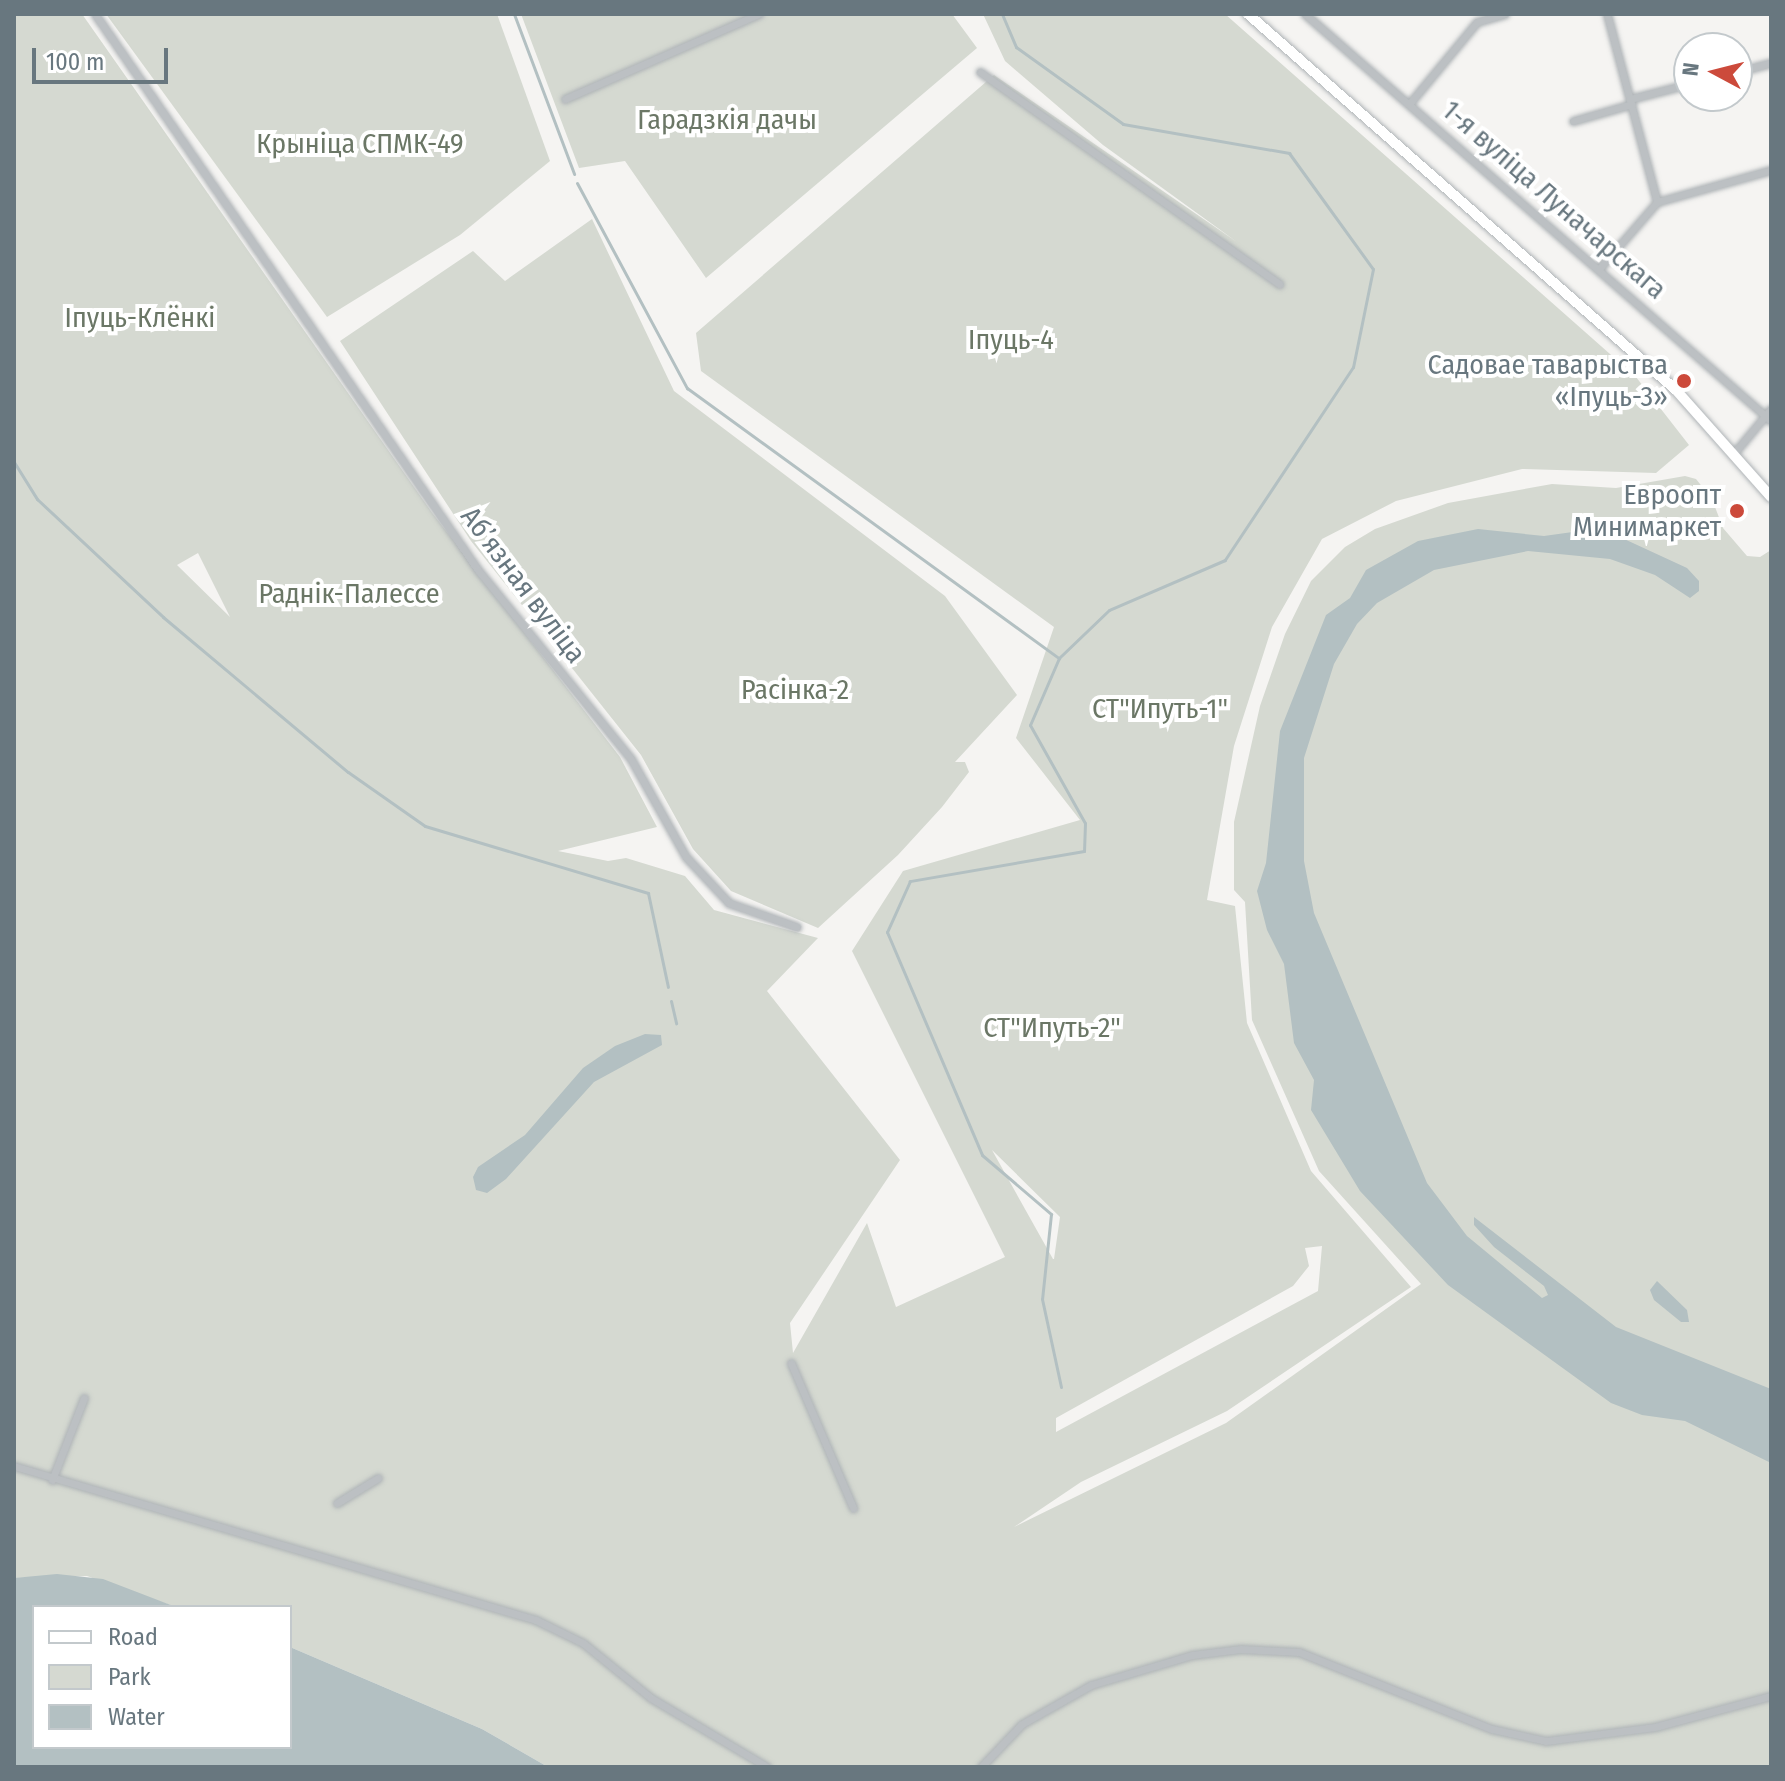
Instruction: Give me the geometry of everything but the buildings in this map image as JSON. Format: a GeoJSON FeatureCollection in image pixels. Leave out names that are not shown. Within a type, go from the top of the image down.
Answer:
{"type":"FeatureCollection","features":[{"type":"Feature","properties":{"kind":"street","name":"Абʼязная вуліца"},"geometry":{"type":"LineString","coordinates":[[95,14],[478,570],[631,759],[686,857],[729,903],[797,927]]}},
{"type":"Feature","properties":{"kind":"street"},"geometry":{"type":"LineString","coordinates":[[565,99],[759,14]]}},
{"type":"Feature","properties":{"kind":"street"},"geometry":{"type":"LineString","coordinates":[[1248,14],[1641,358],[1735,452],[1771,497]]}},
{"type":"Feature","properties":{"kind":"street","name":"1-я вуліца Луначарскага"},"geometry":{"type":"LineString","coordinates":[[1305,14],[1769,415]]}},
{"type":"Feature","properties":{"kind":"street"},"geometry":{"type":"LineString","coordinates":[[1468,14],[1477,22]]}},
{"type":"Feature","properties":{"kind":"street"},"geometry":{"type":"LineString","coordinates":[[1410,103],[1477,22],[1505,14]]}},
{"type":"Feature","properties":{"kind":"street"},"geometry":{"type":"LineString","coordinates":[[1607,14],[1657,202]]}},
{"type":"Feature","properties":{"kind":"street"},"geometry":{"type":"LineString","coordinates":[[980,72],[1279,284]]}},
{"type":"Feature","properties":{"kind":"street"},"geometry":{"type":"LineString","coordinates":[[1573,121],[1673,89]]}},
{"type":"Feature","properties":{"kind":"street"},"geometry":{"type":"LineString","coordinates":[[1599,269],[1657,202],[1771,170]]}},
{"type":"Feature","properties":{"kind":"street"},"geometry":{"type":"LineString","coordinates":[[1735,452],[1769,415]]}},
{"type":"Feature","properties":{"kind":"street"},"geometry":{"type":"LineString","coordinates":[[791,1363],[853,1508]]}},
{"type":"Feature","properties":{"kind":"street"},"geometry":{"type":"LineString","coordinates":[[52,1480],[84,1398]]}},
{"type":"Feature","properties":{"kind":"street"},"geometry":{"type":"LineString","coordinates":[[14,1466],[52,1480],[536,1620],[583,1643],[651,1698],[767,1767]]}},
{"type":"Feature","properties":{"kind":"street"},"geometry":{"type":"LineString","coordinates":[[337,1503],[378,1478]]}},
{"type":"Feature","properties":{"kind":"street"},"geometry":{"type":"LineString","coordinates":[[981,1767],[1022,1724],[1091,1685],[1192,1655],[1241,1649],[1299,1652],[1492,1729],[1546,1741],[1627,1733],[1771,1696]]}},
{"type":"Feature","properties":{"kind":"green space"},"geometry":{"type":"Polygon","coordinates":[[[14,14],[82,14],[433,514],[620,757],[657,827],[558,851],[608,861],[626,858],[685,876],[714,910],[818,938],[767,991],[900,1160],[790,1323],[793,1353],[867,1223],[896,1307],[1005,1257],[852,951],[903,871],[1080,820],[1016,738],[1054,627],[701,371],[696,333],[994,75],[1237,242],[1103,145],[1005,61],[983,14],[1225,14],[1636,377],[1689,445],[1656,473],[1522,469],[1396,501],[1322,539],[1272,627],[1234,746],[1207,900],[1235,906],[1247,1023],[1311,1171],[1411,1287],[1227,1411],[1081,1482],[1014,1527],[1226,1423],[1421,1284],[1319,1171],[1252,1020],[1245,902],[1234,890],[1234,822],[1260,706],[1285,634],[1311,581],[1345,547],[1375,529],[1448,503],[1552,484],[1616,488],[1685,476],[1696,479],[1712,499],[1723,528],[1747,556],[1760,557],[1771,550],[1771,1767],[548,1767],[482,1729],[292,1648],[292,1605],[170,1605],[87,1576],[14,1578],[14,14]],[[198,553],[177,565],[230,617],[198,553]],[[992,1150],[1053,1259],[1054,1259],[1060,1217],[992,1150]],[[1322,1246],[1305,1248],[1309,1266],[1293,1286],[1056,1418],[1056,1432],[1318,1291],[1322,1246]]]}},
{"type":"Feature","properties":{"kind":"green space","name":"Крыніца СПМК-49"},"geometry":{"type":"Polygon","coordinates":[[[106,14],[497,14],[550,161],[460,235],[327,317],[106,14]]]}},
{"type":"Feature","properties":{"kind":"green space","name":"Гарадзкія дачы"},"geometry":{"type":"Polygon","coordinates":[[[521,14],[952,14],[977,48],[706,278],[625,161],[579,168],[521,14]]]}},
{"type":"Feature","properties":{"kind":"green space","name":"Расінка-2"},"geometry":{"type":"Polygon","coordinates":[[[592,219],[674,391],[945,596],[1017,695],[955,762],[965,762],[969,772],[942,807],[898,855],[818,928],[731,891],[693,849],[641,755],[471,541],[340,341],[473,251],[505,281],[592,219]]]}},
{"type":"Feature","properties":{"kind":"water"},"geometry":{"type":"Polygon","coordinates":[[[1478,529],[1544,536],[1587,530],[1622,538],[1687,568],[1699,581],[1699,591],[1690,598],[1655,575],[1610,559],[1528,551],[1434,570],[1377,603],[1357,624],[1334,664],[1304,758],[1304,861],[1314,913],[1427,1183],[1467,1236],[1542,1298],[1548,1295],[1544,1286],[1494,1247],[1474,1225],[1474,1217],[1616,1327],[1771,1389],[1771,1463],[1685,1421],[1642,1415],[1611,1403],[1448,1285],[1360,1191],[1311,1110],[1314,1080],[1294,1043],[1284,964],[1267,930],[1257,891],[1266,863],[1280,731],[1326,615],[1350,598],[1366,570],[1418,541],[1478,529]]]}},
{"type":"Feature","properties":{"kind":"water"},"geometry":{"type":"Polygon","coordinates":[[[645,1034],[661,1035],[662,1045],[594,1082],[506,1179],[487,1193],[476,1190],[473,1177],[478,1167],[525,1135],[583,1068],[615,1046],[645,1034]]]}},
{"type":"Feature","properties":{"kind":"water"},"geometry":{"type":"Polygon","coordinates":[[[1657,1281],[1687,1310],[1689,1322],[1681,1322],[1654,1300],[1650,1290],[1657,1281]]]}},
{"type":"Feature","properties":{"kind":"water"},"geometry":{"type":"Polygon","coordinates":[[[57,1574],[103,1579],[171,1605],[32,1605],[32,1749],[292,1749],[292,1648],[482,1729],[548,1767],[14,1767],[14,1578],[57,1574]]]}},
{"type":"Feature","properties":{"kind":"waterway"},"geometry":{"type":"LineString","coordinates":[[514,14],[574,174]]}},
{"type":"Feature","properties":{"kind":"waterway"},"geometry":{"type":"LineString","coordinates":[[1002,14],[1016,47],[1123,124],[1289,153],[1373,269],[1353,367],[1225,560],[1109,610],[1059,658],[1030,725],[1085,823],[1084,851],[910,881],[887,932],[982,1155],[1051,1214],[1042,1299],[1061,1387]]}},
{"type":"Feature","properties":{"kind":"waterway"},"geometry":{"type":"LineString","coordinates":[[577,183],[687,388],[1059,658]]}},
{"type":"Feature","properties":{"kind":"waterway"},"geometry":{"type":"LineString","coordinates":[[14,462],[37,499],[163,617],[348,772],[425,826],[648,893],[668,987]]}},
{"type":"Feature","properties":{"kind":"waterway"},"geometry":{"type":"LineString","coordinates":[[671,1001],[676,1023]]}},
{"type":"Feature","properties":{"kind":"place","name":"Садовае таварыства «Іпуць-3»"},"geometry":{"type":"Point","coordinates":[1684,381]}},
{"type":"Feature","properties":{"kind":"place","name":"Евроопт Минимаркет"},"geometry":{"type":"Point","coordinates":[1737,511]}},
{"type":"Feature","properties":{"kind":"park label","name":"Іпуць-Клёнкі"},"geometry":{"type":"Point","coordinates":[140,318]}},
{"type":"Feature","properties":{"kind":"park label","name":"Іпуць-4"},"geometry":{"type":"Point","coordinates":[1011,340]}},
{"type":"Feature","properties":{"kind":"park label","name":"Раднік-Палессе"},"geometry":{"type":"Point","coordinates":[349,594]}},
{"type":"Feature","properties":{"kind":"park label","name":"СТ\"Ипуть-1\""},"geometry":{"type":"Point","coordinates":[1160,709]}},
{"type":"Feature","properties":{"kind":"park label","name":"СТ\"Ипуть-2\""},"geometry":{"type":"Point","coordinates":[1052,1028]}}]}
